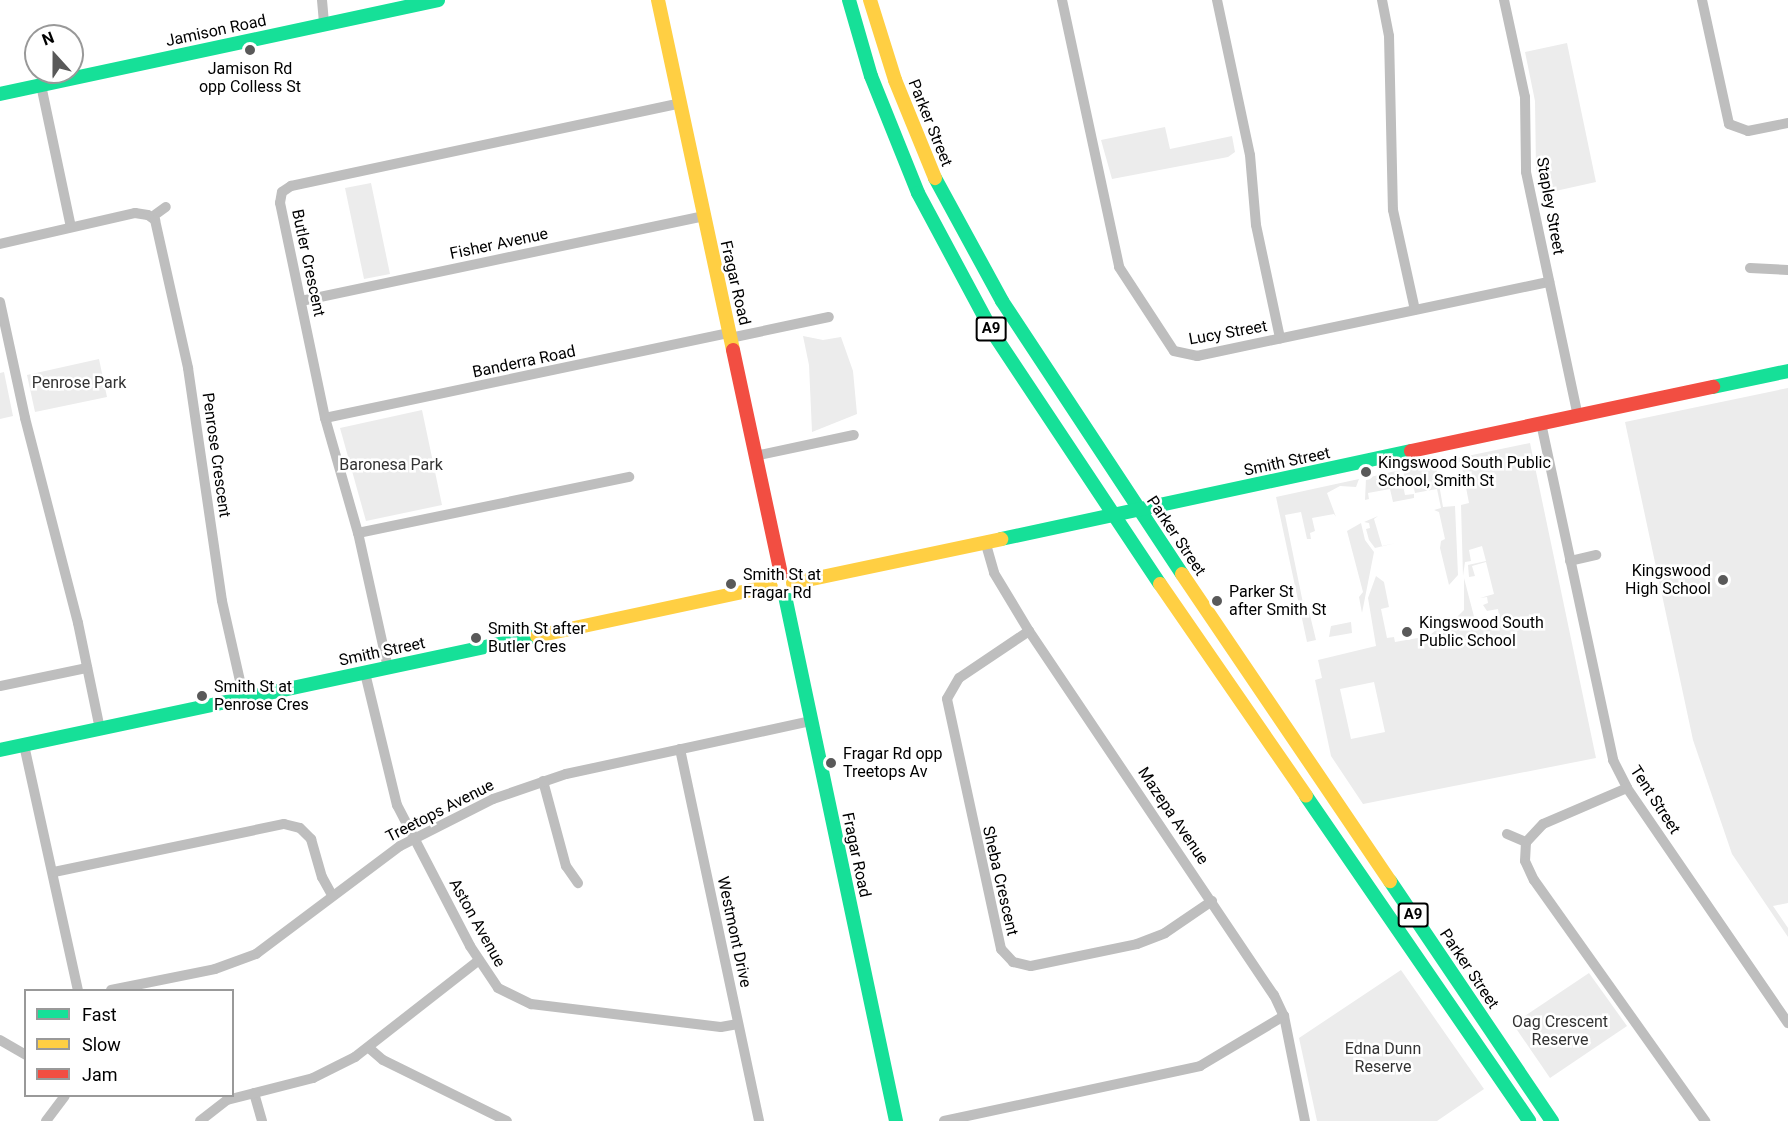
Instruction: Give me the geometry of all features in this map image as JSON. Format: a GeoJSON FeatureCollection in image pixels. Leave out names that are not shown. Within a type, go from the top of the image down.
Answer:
{"type":"FeatureCollection","features":[{"type":"Feature","properties":{"kind":"main road","name":"Jamison Road"},"geometry":{"type":"LineString","coordinates":[[0,94],[438,0]]}},
{"type":"Feature","properties":{"kind":"main road","name":"Fragar Road"},"geometry":{"type":"LineString","coordinates":[[658,0],[780,573]]}},
{"type":"Feature","properties":{"kind":"main road","name":"A9"},"geometry":{"type":"LineString","coordinates":[[849,0],[891,130],[941,239],[993,333],[1113,515],[1529,1121]]}},
{"type":"Feature","properties":{"kind":"main road","name":"Parker Street"},"geometry":{"type":"LineString","coordinates":[[870,0],[895,80],[951,210],[1002,302],[1139,511],[1552,1121]]}},
{"type":"Feature","properties":{"kind":"main road","name":"Smith Street"},"geometry":{"type":"LineString","coordinates":[[793,583],[1788,371]]}},
{"type":"Feature","properties":{"kind":"main road"},"geometry":{"type":"LineString","coordinates":[[780,573],[790,577],[793,583],[792,590],[784,596],[774,593],[771,586],[772,579],[780,573]]}},
{"type":"Feature","properties":{"kind":"main road","name":"Smith Street"},"geometry":{"type":"LineString","coordinates":[[0,750],[771,586]]}},
{"type":"Feature","properties":{"kind":"main road","name":"Fragar Road"},"geometry":{"type":"LineString","coordinates":[[784,596],[896,1121]]}},
{"type":"Feature","properties":{"kind":"street"},"geometry":{"type":"LineString","coordinates":[[322,0],[324,24]]}},
{"type":"Feature","properties":{"kind":"street","name":"Lucy Street"},"geometry":{"type":"LineString","coordinates":[[1062,0],[1117,260],[1126,281],[1169,346],[1182,355],[1197,356],[1549,282]]}},
{"type":"Feature","properties":{"kind":"street"},"geometry":{"type":"LineString","coordinates":[[1217,0],[1250,155],[1256,225],[1280,338]]}},
{"type":"Feature","properties":{"kind":"street"},"geometry":{"type":"LineString","coordinates":[[1382,0],[1389,36],[1393,210],[1415,310]]}},
{"type":"Feature","properties":{"kind":"street","name":"Stapley Street"},"geometry":{"type":"LineString","coordinates":[[1504,0],[1524,94],[1526,172],[1578,416]]}},
{"type":"Feature","properties":{"kind":"street"},"geometry":{"type":"LineString","coordinates":[[1702,0],[1729,124],[1748,131],[1788,123]]}},
{"type":"Feature","properties":{"kind":"street"},"geometry":{"type":"LineString","coordinates":[[41,85],[71,227]]}},
{"type":"Feature","properties":{"kind":"street","name":"Butler Crescent"},"geometry":{"type":"LineString","coordinates":[[388,668],[358,533],[325,418],[280,203],[282,192],[287,187],[680,103]]}},
{"type":"Feature","properties":{"kind":"street"},"geometry":{"type":"LineString","coordinates":[[0,244],[135,213],[152,217],[165,207]]}},
{"type":"Feature","properties":{"kind":"street","name":"Fisher Avenue"},"geometry":{"type":"LineString","coordinates":[[301,301],[703,216]]}},
{"type":"Feature","properties":{"kind":"street","name":"Penrose Crescent"},"geometry":{"type":"LineString","coordinates":[[152,217],[158,228],[188,368],[222,601],[244,699]]}},
{"type":"Feature","properties":{"kind":"street"},"geometry":{"type":"LineString","coordinates":[[1750,268],[1788,270]]}},
{"type":"Feature","properties":{"kind":"street"},"geometry":{"type":"LineString","coordinates":[[0,302],[100,729]]}},
{"type":"Feature","properties":{"kind":"street","name":"Banderra Road"},"geometry":{"type":"LineString","coordinates":[[325,418],[829,316]]}},
{"type":"Feature","properties":{"kind":"street","name":"Tent Street"},"geometry":{"type":"LineString","coordinates":[[1541,423],[1608,744],[1627,788],[1788,1023]]}},
{"type":"Feature","properties":{"kind":"street"},"geometry":{"type":"LineString","coordinates":[[755,456],[854,435]]}},
{"type":"Feature","properties":{"kind":"street"},"geometry":{"type":"LineString","coordinates":[[358,533],[629,477]]}},
{"type":"Feature","properties":{"kind":"street","name":"Mazepa Avenue"},"geometry":{"type":"LineString","coordinates":[[985,541],[994,573],[1029,631],[1265,979],[1284,1016],[1305,1121]]}},
{"type":"Feature","properties":{"kind":"street"},"geometry":{"type":"LineString","coordinates":[[1570,561],[1596,555]]}},
{"type":"Feature","properties":{"kind":"street","name":"Sheba Crescent"},"geometry":{"type":"LineString","coordinates":[[1029,631],[959,678],[947,699],[1001,949],[1013,962],[1031,966],[1137,944],[1165,933],[1212,901]]}},
{"type":"Feature","properties":{"kind":"street"},"geometry":{"type":"LineString","coordinates":[[0,686],[87,668]]}},
{"type":"Feature","properties":{"kind":"street","name":"Aston Avenue"},"geometry":{"type":"LineString","coordinates":[[365,673],[394,797],[479,960],[498,988],[524,1003],[721,1027],[738,1024]]}},
{"type":"Feature","properties":{"kind":"street","name":"Treetops Avenue"},"geometry":{"type":"LineString","coordinates":[[115,989],[243,960],[276,941],[332,895],[414,839],[478,805],[543,781],[811,721]]}},
{"type":"Feature","properties":{"kind":"street"},"geometry":{"type":"LineString","coordinates":[[24,745],[54,872],[78,989]]}},
{"type":"Feature","properties":{"kind":"street","name":"Westmont Drive"},"geometry":{"type":"LineString","coordinates":[[680,749],[759,1121]]}},
{"type":"Feature","properties":{"kind":"street"},"geometry":{"type":"LineString","coordinates":[[543,781],[566,866],[578,884]]}},
{"type":"Feature","properties":{"kind":"street"},"geometry":{"type":"LineString","coordinates":[[1627,788],[1543,824],[1526,842],[1525,861],[1531,875],[1705,1121]]}},
{"type":"Feature","properties":{"kind":"street"},"geometry":{"type":"LineString","coordinates":[[54,872],[284,824],[300,828],[311,839],[332,895]]}},
{"type":"Feature","properties":{"kind":"street"},"geometry":{"type":"LineString","coordinates":[[1507,834],[1526,842]]}},
{"type":"Feature","properties":{"kind":"street"},"geometry":{"type":"LineString","coordinates":[[200,1121],[227,1100],[325,1074],[369,1048],[479,960]]}},
{"type":"Feature","properties":{"kind":"street"},"geometry":{"type":"LineString","coordinates":[[944,1121],[1200,1066],[1284,1016]]}},
{"type":"Feature","properties":{"kind":"street"},"geometry":{"type":"LineString","coordinates":[[0,1040],[24,1054]]}},
{"type":"Feature","properties":{"kind":"street"},"geometry":{"type":"LineString","coordinates":[[369,1048],[383,1060],[507,1121]]}},
{"type":"Feature","properties":{"kind":"street"},"geometry":{"type":"LineString","coordinates":[[254,1093],[261,1121]]}},
{"type":"Feature","properties":{"kind":"street"},"geometry":{"type":"LineString","coordinates":[[46,1121],[64,1097]]}},
{"type":"Feature","properties":{"kind":"green space"},"geometry":{"type":"Polygon","coordinates":[[[1567,43],[1596,182],[1542,194],[1536,170],[1535,101],[1525,52],[1567,43]]]}},
{"type":"Feature","properties":{"kind":"green space"},"geometry":{"type":"Polygon","coordinates":[[[1165,127],[1170,149],[1232,136],[1235,152],[1228,157],[1112,179],[1101,140],[1165,127]]]}},
{"type":"Feature","properties":{"kind":"green space"},"geometry":{"type":"Polygon","coordinates":[[[371,183],[390,274],[364,279],[345,188],[371,183]]]}},
{"type":"Feature","properties":{"kind":"green space"},"geometry":{"type":"Polygon","coordinates":[[[803,336],[823,340],[841,337],[853,371],[857,414],[812,432],[809,365],[803,336]]]}},
{"type":"Feature","properties":{"kind":"green space","name":"Penrose Park"},"geometry":{"type":"Polygon","coordinates":[[[99,359],[107,397],[35,412],[27,375],[99,359]]]}},
{"type":"Feature","properties":{"kind":"green space"},"geometry":{"type":"Polygon","coordinates":[[[4,372],[13,416],[0,419],[0,373],[4,372]]]}},
{"type":"Feature","properties":{"kind":"green space","name":"Kingswood High School"},"geometry":{"type":"Polygon","coordinates":[[[1788,388],[1788,903],[1773,906],[1788,928],[1788,937],[1732,854],[1693,740],[1625,422],[1788,388]]]}},
{"type":"Feature","properties":{"kind":"green space","name":"Baronesa Park"},"geometry":{"type":"Polygon","coordinates":[[[422,410],[442,505],[366,521],[340,428],[422,410]]]}},
{"type":"Feature","properties":{"kind":"green space"},"geometry":{"type":"Polygon","coordinates":[[[1530,443],[1596,758],[1363,804],[1331,756],[1315,680],[1322,678],[1318,660],[1376,646],[1368,598],[1376,576],[1384,582],[1389,607],[1381,609],[1387,638],[1394,637],[1395,642],[1429,636],[1436,630],[1438,622],[1456,618],[1464,610],[1464,578],[1477,628],[1500,622],[1498,609],[1487,611],[1483,605],[1488,603],[1487,597],[1480,598],[1494,594],[1486,562],[1472,566],[1475,576],[1469,577],[1468,565],[1486,561],[1482,546],[1469,550],[1471,561],[1465,562],[1463,576],[1461,505],[1469,503],[1461,462],[1453,463],[1453,459],[1530,443]],[[1374,682],[1340,689],[1351,739],[1385,732],[1374,682]]]}},
{"type":"Feature","properties":{"kind":"green space"},"geometry":{"type":"Polygon","coordinates":[[[1447,461],[1447,465],[1436,467],[1443,507],[1455,506],[1458,575],[1449,585],[1440,548],[1441,541],[1445,539],[1439,512],[1434,510],[1441,508],[1437,489],[1415,493],[1413,485],[1406,486],[1403,470],[1447,461]]]}},
{"type":"Feature","properties":{"kind":"green space"},"geometry":{"type":"Polygon","coordinates":[[[1400,470],[1405,495],[1414,494],[1414,498],[1393,502],[1390,489],[1368,493],[1369,499],[1365,500],[1366,478],[1400,470]]]}},
{"type":"Feature","properties":{"kind":"green space"},"geometry":{"type":"Polygon","coordinates":[[[1359,479],[1356,487],[1340,486],[1327,493],[1336,517],[1334,514],[1312,518],[1315,531],[1310,533],[1311,539],[1307,539],[1301,512],[1285,515],[1304,608],[1308,607],[1316,640],[1307,642],[1276,497],[1359,479]]]}},
{"type":"Feature","properties":{"kind":"green space"},"geometry":{"type":"Polygon","coordinates":[[[1378,516],[1374,519],[1382,546],[1396,543],[1375,548],[1369,540],[1366,529],[1370,528],[1369,523],[1364,522],[1378,516]]]}},
{"type":"Feature","properties":{"kind":"green space"},"geometry":{"type":"Polygon","coordinates":[[[1361,523],[1365,540],[1374,552],[1362,613],[1359,597],[1363,592],[1347,531],[1361,523]]]}},
{"type":"Feature","properties":{"kind":"green space"},"geometry":{"type":"Polygon","coordinates":[[[1351,622],[1352,633],[1329,637],[1331,626],[1351,622]]]}},
{"type":"Feature","properties":{"kind":"green space","name":"Edna Dunn Reserve"},"geometry":{"type":"Polygon","coordinates":[[[1401,970],[1484,1089],[1437,1121],[1317,1121],[1299,1038],[1401,970]]]}},
{"type":"Feature","properties":{"kind":"green space","name":"Oag Crescent Reserve"},"geometry":{"type":"Polygon","coordinates":[[[1589,973],[1627,1026],[1550,1078],[1513,1024],[1589,973]]]}},
{"type":"Feature","properties":{"kind":"traffic: fast"},"geometry":{"type":"LineString","coordinates":[[0,94],[438,0]]}},
{"type":"Feature","properties":{"kind":"traffic: fast"},"geometry":{"type":"LineString","coordinates":[[849,0],[871,76],[918,193],[993,333],[1160,584]]}},
{"type":"Feature","properties":{"kind":"traffic: fast"},"geometry":{"type":"LineString","coordinates":[[935,178],[1002,301],[1182,574]]}},
{"type":"Feature","properties":{"kind":"traffic: fast"},"geometry":{"type":"LineString","coordinates":[[1713,387],[1788,371]]}},
{"type":"Feature","properties":{"kind":"traffic: fast"},"geometry":{"type":"LineString","coordinates":[[1001,539],[1411,451]]}},
{"type":"Feature","properties":{"kind":"traffic: fast"},"geometry":{"type":"LineString","coordinates":[[785,596],[896,1121]]}},
{"type":"Feature","properties":{"kind":"traffic: fast"},"geometry":{"type":"LineString","coordinates":[[0,750],[537,636]]}},
{"type":"Feature","properties":{"kind":"traffic: fast"},"geometry":{"type":"LineString","coordinates":[[1306,796],[1529,1121]]}},
{"type":"Feature","properties":{"kind":"traffic: fast"},"geometry":{"type":"LineString","coordinates":[[1390,881],[1552,1121]]}},
{"type":"Feature","properties":{"kind":"traffic: slow"},"geometry":{"type":"LineString","coordinates":[[658,0],[733,350]]}},
{"type":"Feature","properties":{"kind":"traffic: slow"},"geometry":{"type":"LineString","coordinates":[[870,0],[895,80],[935,178]]}},
{"type":"Feature","properties":{"kind":"traffic: slow"},"geometry":{"type":"LineString","coordinates":[[793,583],[1001,539]]}},
{"type":"Feature","properties":{"kind":"traffic: slow"},"geometry":{"type":"LineString","coordinates":[[1182,574],[1390,881]]}},
{"type":"Feature","properties":{"kind":"traffic: slow"},"geometry":{"type":"LineString","coordinates":[[1160,584],[1306,796]]}},
{"type":"Feature","properties":{"kind":"traffic: slow"},"geometry":{"type":"LineString","coordinates":[[537,636],[771,586]]}},
{"type":"Feature","properties":{"kind":"traffic: jam"},"geometry":{"type":"LineString","coordinates":[[733,350],[781,574]]}},
{"type":"Feature","properties":{"kind":"traffic: jam"},"geometry":{"type":"LineString","coordinates":[[1411,451],[1713,387]]}},
{"type":"Feature","properties":{"kind":"place","name":"Jamison Rd opp Colless St"},"geometry":{"type":"Point","coordinates":[250,50]}},
{"type":"Feature","properties":{"kind":"place","name":"Kingswood South Public School, Smith St"},"geometry":{"type":"Point","coordinates":[1366,472]}},
{"type":"Feature","properties":{"kind":"place","name":"Kingswood High School"},"geometry":{"type":"Point","coordinates":[1723,580]}},
{"type":"Feature","properties":{"kind":"place","name":"Smith St at Fragar Rd"},"geometry":{"type":"Point","coordinates":[731,584]}},
{"type":"Feature","properties":{"kind":"place","name":"Parker St after Smith St"},"geometry":{"type":"Point","coordinates":[1217,601]}},
{"type":"Feature","properties":{"kind":"place","name":"Kingswood South Public School"},"geometry":{"type":"Point","coordinates":[1407,632]}},
{"type":"Feature","properties":{"kind":"place","name":"Smith St after Butler Cres"},"geometry":{"type":"Point","coordinates":[476,638]}},
{"type":"Feature","properties":{"kind":"place","name":"Smith St at Penrose Cres"},"geometry":{"type":"Point","coordinates":[202,696]}},
{"type":"Feature","properties":{"kind":"place","name":"Fragar Rd opp Treetops Av"},"geometry":{"type":"Point","coordinates":[831,763]}}]}
